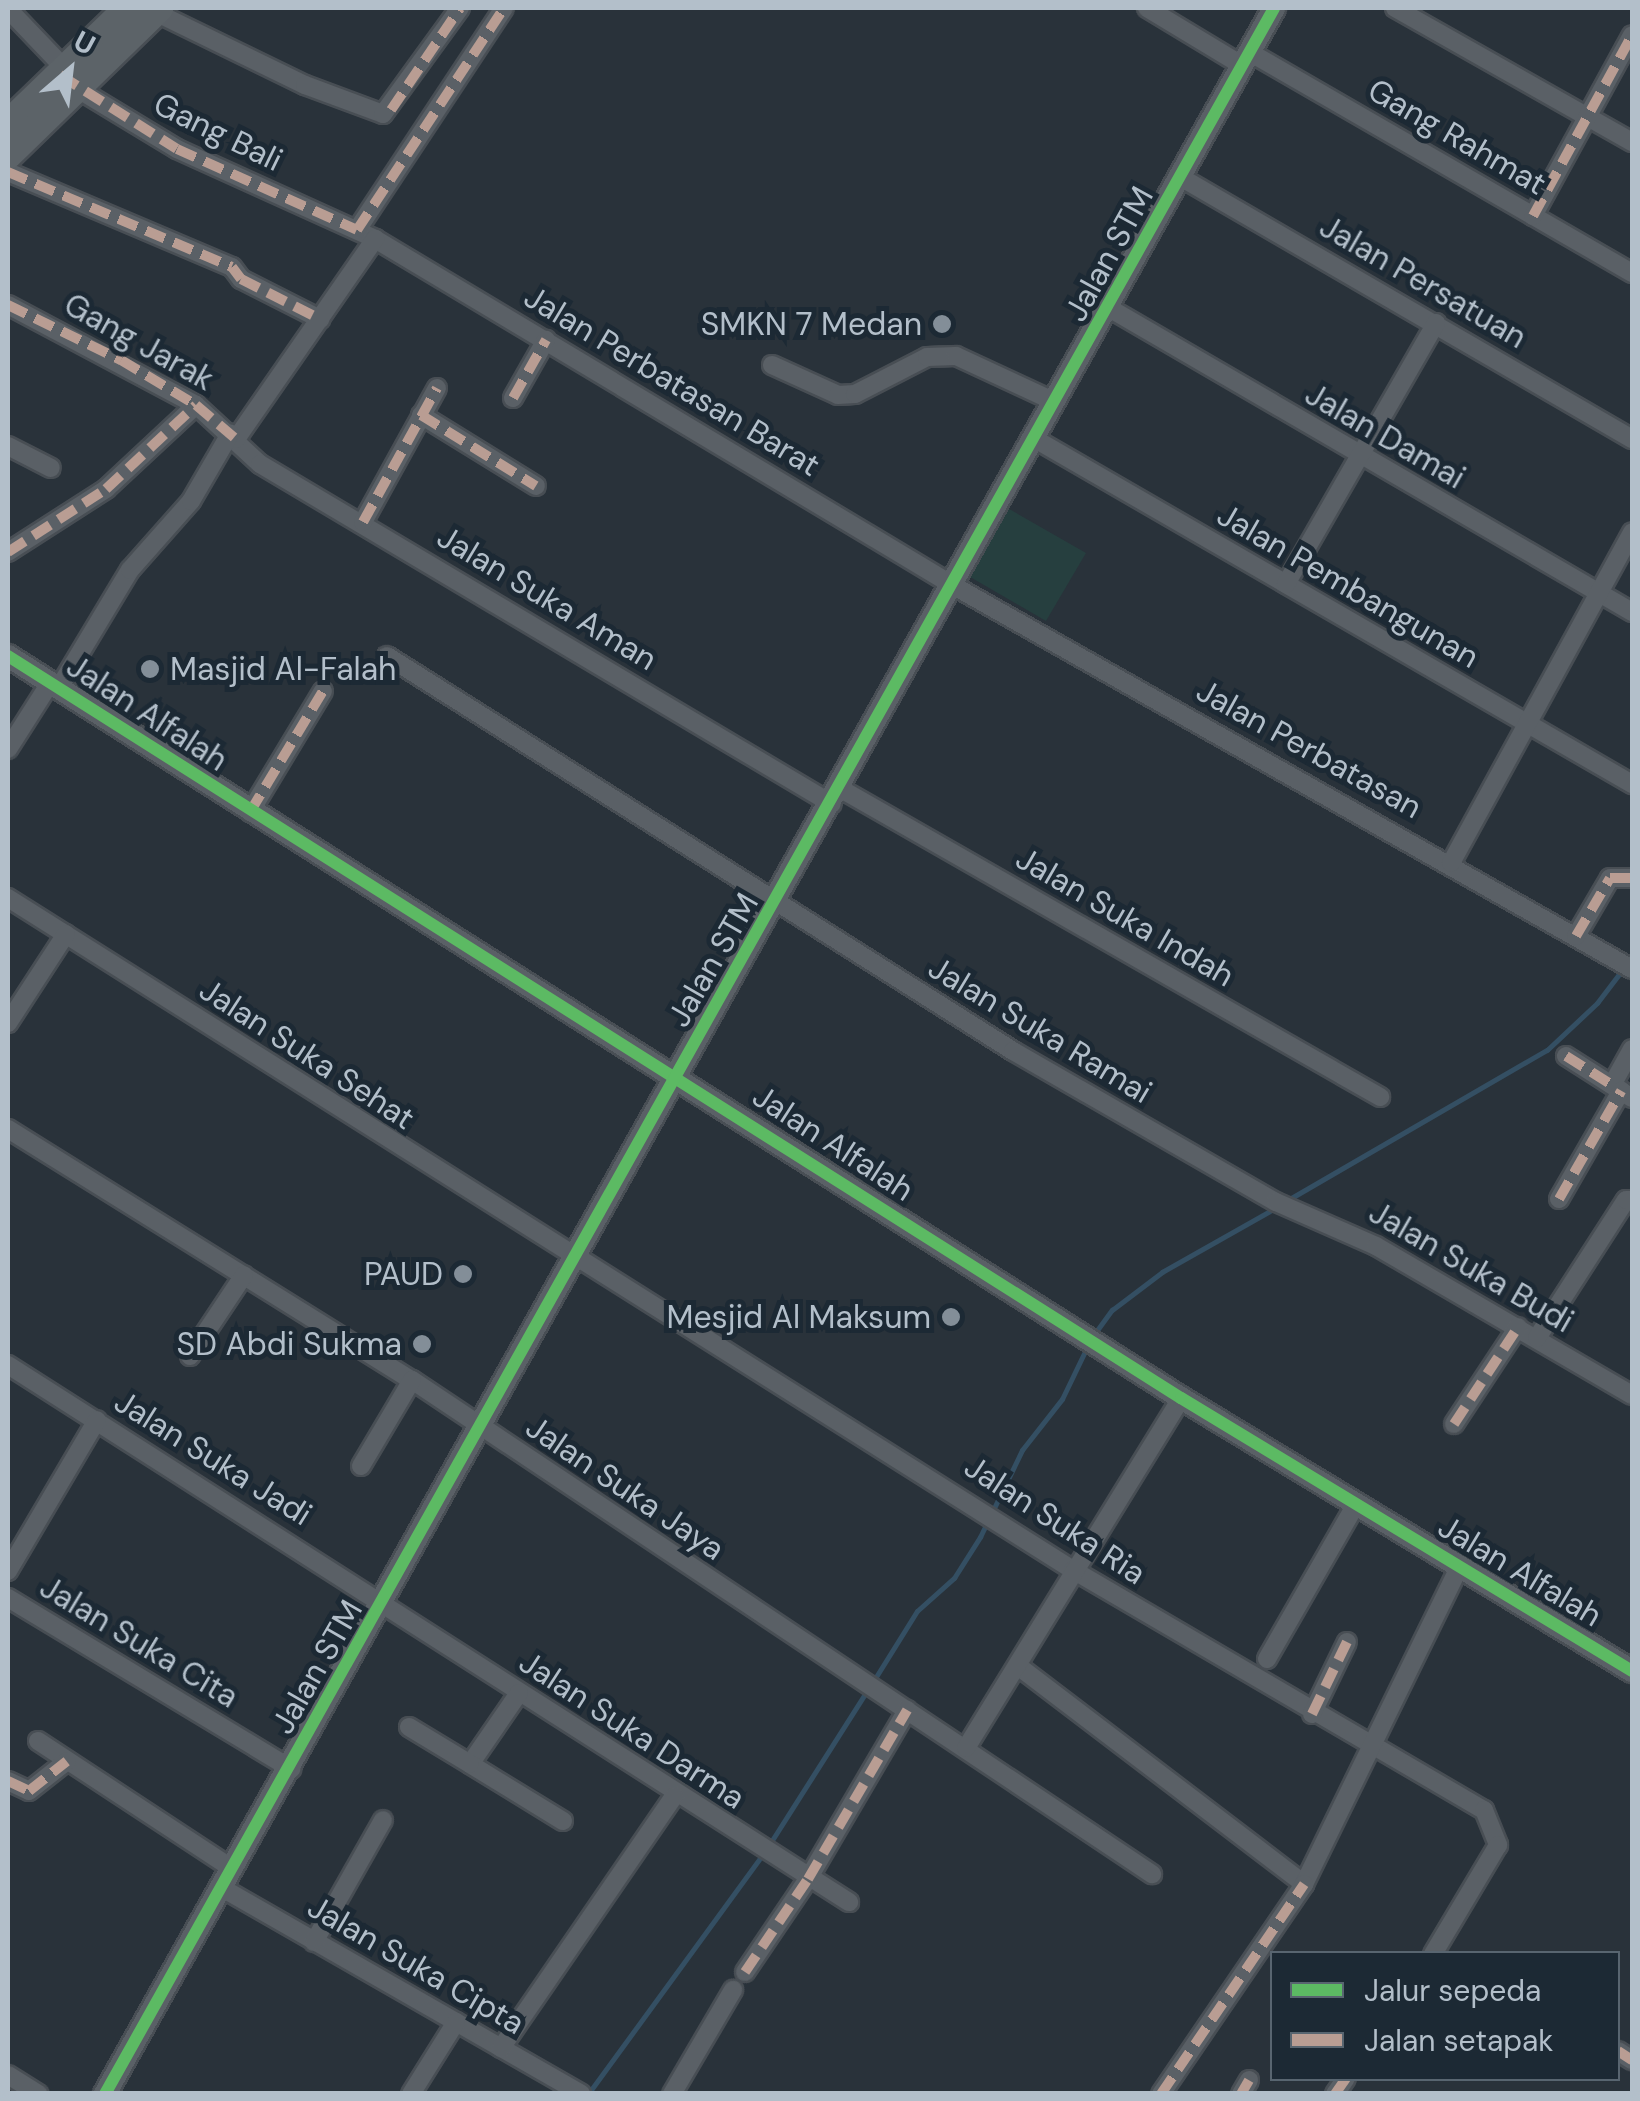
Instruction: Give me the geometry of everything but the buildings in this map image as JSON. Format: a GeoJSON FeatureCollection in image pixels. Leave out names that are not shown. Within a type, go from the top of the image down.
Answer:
{"type":"FeatureCollection","features":[{"type":"Feature","properties":{"kind":"main road"},"geometry":{"type":"LineString","coordinates":[[8,156],[22,120],[147,9]]}},
{"type":"Feature","properties":{"kind":"street"},"geometry":{"type":"LineString","coordinates":[[147,9],[304,85],[368,111],[391,110],[460,8]]}},
{"type":"Feature","properties":{"kind":"street"},"geometry":{"type":"LineString","coordinates":[[357,230],[504,8]]}},
{"type":"Feature","properties":{"kind":"street","name":"Gang Rahmat"},"geometry":{"type":"LineString","coordinates":[[1147,8],[1632,273]]}},
{"type":"Feature","properties":{"kind":"street","name":"Jalan STM"},"geometry":{"type":"LineString","coordinates":[[105,2094],[385,1603],[1274,8]]}},
{"type":"Feature","properties":{"kind":"street"},"geometry":{"type":"LineString","coordinates":[[1395,8],[1632,142]]}},
{"type":"Feature","properties":{"kind":"street","name":"Gang Bali"},"geometry":{"type":"LineString","coordinates":[[8,9],[67,78],[177,150],[357,230]]}},
{"type":"Feature","properties":{"kind":"street"},"geometry":{"type":"LineString","coordinates":[[1533,216],[1632,35]]}},
{"type":"Feature","properties":{"kind":"street"},"geometry":{"type":"LineString","coordinates":[[8,172],[232,266],[241,279],[320,318]]}},
{"type":"Feature","properties":{"kind":"street","name":"Jalan Persatuan"},"geometry":{"type":"LineString","coordinates":[[1182,178],[1632,439]]}},
{"type":"Feature","properties":{"kind":"street","name":"Jalan Perbatasan Barat"},"geometry":{"type":"LineString","coordinates":[[357,230],[954,586]]}},
{"type":"Feature","properties":{"kind":"street"},"geometry":{"type":"LineString","coordinates":[[8,749],[138,558],[155,549],[182,513],[375,239]]}},
{"type":"Feature","properties":{"kind":"street","name":"Gang Jarak"},"geometry":{"type":"LineString","coordinates":[[8,305],[196,405],[233,437]]}},
{"type":"Feature","properties":{"kind":"street","name":"Jalan Damai"},"geometry":{"type":"LineString","coordinates":[[1109,308],[1357,456],[1632,612]]}},
{"type":"Feature","properties":{"kind":"street"},"geometry":{"type":"LineString","coordinates":[[1286,584],[1436,323]]}},
{"type":"Feature","properties":{"kind":"street"},"geometry":{"type":"LineString","coordinates":[[513,398],[546,340]]}},
{"type":"Feature","properties":{"kind":"street"},"geometry":{"type":"LineString","coordinates":[[772,365],[838,395],[855,394],[928,357],[956,356],[1055,402]]}},
{"type":"Feature","properties":{"kind":"street"},"geometry":{"type":"LineString","coordinates":[[363,522],[437,388]]}},
{"type":"Feature","properties":{"kind":"street"},"geometry":{"type":"LineString","coordinates":[[8,552],[106,488],[196,405]]}},
{"type":"Feature","properties":{"kind":"street"},"geometry":{"type":"LineString","coordinates":[[421,415],[536,486]]}},
{"type":"Feature","properties":{"kind":"street","name":"Jalan Suka Aman"},"geometry":{"type":"LineString","coordinates":[[233,437],[260,464],[836,797]]}},
{"type":"Feature","properties":{"kind":"street","name":"Jalan Pembangunan"},"geometry":{"type":"LineString","coordinates":[[1035,439],[1632,784]]}},
{"type":"Feature","properties":{"kind":"street"},"geometry":{"type":"LineString","coordinates":[[8,446],[51,468]]}},
{"type":"Feature","properties":{"kind":"street"},"geometry":{"type":"LineString","coordinates":[[1451,863],[1632,532]]}},
{"type":"Feature","properties":{"kind":"street","name":"Jalan Perbatasan"},"geometry":{"type":"LineString","coordinates":[[954,586],[1624,964]]}},
{"type":"Feature","properties":{"kind":"street","name":"Jalan Alfalah"},"geometry":{"type":"LineString","coordinates":[[8,656],[1182,1398],[1632,1671]]}},
{"type":"Feature","properties":{"kind":"street","name":"Jalan Suka Ramai"},"geometry":{"type":"LineString","coordinates":[[386,656],[776,905],[1276,1202]]}},
{"type":"Feature","properties":{"kind":"street"},"geometry":{"type":"LineString","coordinates":[[250,812],[323,691]]}},
{"type":"Feature","properties":{"kind":"street","name":"Jalan Suka Indah"},"geometry":{"type":"LineString","coordinates":[[836,797],[1380,1097]]}},
{"type":"Feature","properties":{"kind":"street"},"geometry":{"type":"LineString","coordinates":[[1576,936],[1610,878],[1632,878]]}},
{"type":"Feature","properties":{"kind":"street","name":"Jalan Suka Sehat"},"geometry":{"type":"LineString","coordinates":[[8,898],[575,1258]]}},
{"type":"Feature","properties":{"kind":"street"},"geometry":{"type":"LineString","coordinates":[[8,1024],[66,934]]}},
{"type":"Feature","properties":{"kind":"street"},"geometry":{"type":"LineString","coordinates":[[1558,1199],[1622,1092],[1632,1049]]}},
{"type":"Feature","properties":{"kind":"street"},"geometry":{"type":"LineString","coordinates":[[1566,1056],[1622,1092]]}},
{"type":"Feature","properties":{"kind":"street","name":"Jalan Suka Jaya"},"geometry":{"type":"LineString","coordinates":[[8,1129],[412,1380],[1152,1874]]}},
{"type":"Feature","properties":{"kind":"street"},"geometry":{"type":"LineString","coordinates":[[1537,1338],[1626,1200],[1632,1200]]}},
{"type":"Feature","properties":{"kind":"street","name":"Jalan Suka Budi"},"geometry":{"type":"LineString","coordinates":[[1276,1202],[1333,1223],[1632,1395]]}},
{"type":"Feature","properties":{"kind":"street","name":"Jalan Suka Ria"},"geometry":{"type":"LineString","coordinates":[[575,1258],[962,1495],[1073,1570],[1312,1714],[1484,1810],[1498,1832],[1477,1886],[1435,1951]]}},
{"type":"Feature","properties":{"kind":"street"},"geometry":{"type":"LineString","coordinates":[[190,1356],[244,1275]]}},
{"type":"Feature","properties":{"kind":"street"},"geometry":{"type":"LineString","coordinates":[[1454,1424],[1518,1327]]}},
{"type":"Feature","properties":{"kind":"street","name":"Jalan Suka Jadi"},"geometry":{"type":"LineString","coordinates":[[8,1365],[385,1603]]}},
{"type":"Feature","properties":{"kind":"street"},"geometry":{"type":"LineString","coordinates":[[361,1466],[412,1380]]}},
{"type":"Feature","properties":{"kind":"street"},"geometry":{"type":"LineString","coordinates":[[966,1748],[1182,1398]]}},
{"type":"Feature","properties":{"kind":"street"},"geometry":{"type":"LineString","coordinates":[[8,1571],[97,1420]]}},
{"type":"Feature","properties":{"kind":"street"},"geometry":{"type":"LineString","coordinates":[[1267,1659],[1356,1504]]}},
{"type":"Feature","properties":{"kind":"street"},"geometry":{"type":"LineString","coordinates":[[1161,2094],[1304,1884],[1459,1567]]}},
{"type":"Feature","properties":{"kind":"street","name":"Jalan Suka Cita"},"geometry":{"type":"LineString","coordinates":[[8,1598],[290,1769]]}},
{"type":"Feature","properties":{"kind":"street","name":"Jalan Suka Darma"},"geometry":{"type":"LineString","coordinates":[[385,1603],[674,1796],[849,1902]]}},
{"type":"Feature","properties":{"kind":"street"},"geometry":{"type":"LineString","coordinates":[[1312,1714],[1348,1642]]}},
{"type":"Feature","properties":{"kind":"street"},"geometry":{"type":"LineString","coordinates":[[1018,1666],[1304,1884]]}},
{"type":"Feature","properties":{"kind":"street"},"geometry":{"type":"LineString","coordinates":[[470,1764],[519,1693]]}},
{"type":"Feature","properties":{"kind":"street"},"geometry":{"type":"LineString","coordinates":[[744,1972],[808,1879],[907,1710]]}},
{"type":"Feature","properties":{"kind":"street"},"geometry":{"type":"LineString","coordinates":[[409,1726],[563,1821]]}},
{"type":"Feature","properties":{"kind":"street","name":"Jalan Suka Cipta"},"geometry":{"type":"LineString","coordinates":[[38,1740],[314,1942],[580,2094]]}},
{"type":"Feature","properties":{"kind":"street"},"geometry":{"type":"LineString","coordinates":[[8,1782],[29,1791],[68,1761]]}},
{"type":"Feature","properties":{"kind":"street"},"geometry":{"type":"LineString","coordinates":[[501,2048],[674,1796]]}},
{"type":"Feature","properties":{"kind":"street"},"geometry":{"type":"LineString","coordinates":[[314,1942],[383,1820]]}},
{"type":"Feature","properties":{"kind":"street"},"geometry":{"type":"LineString","coordinates":[[672,2094],[733,1990]]}},
{"type":"Feature","properties":{"kind":"street"},"geometry":{"type":"LineString","coordinates":[[411,2094],[456,2022]]}},
{"type":"Feature","properties":{"kind":"street"},"geometry":{"type":"LineString","coordinates":[[8,2075],[39,2094]]}},
{"type":"Feature","properties":{"kind":"green space"},"geometry":{"type":"Polygon","coordinates":[[[1004,506],[1086,553],[1046,621],[965,574],[1004,506]]]}},
{"type":"Feature","properties":{"kind":"waterway"},"geometry":{"type":"LineString","coordinates":[[1286,1201],[1547,1050],[1597,1003],[1632,957]]}},
{"type":"Feature","properties":{"kind":"waterway"},"geometry":{"type":"LineString","coordinates":[[1095,1333],[1112,1310],[1162,1272],[1277,1207]]}},
{"type":"Feature","properties":{"kind":"waterway"},"geometry":{"type":"LineString","coordinates":[[874,1680],[917,1611],[954,1578],[980,1537],[1022,1450],[1062,1399],[1087,1347]]}},
{"type":"Feature","properties":{"kind":"waterway"},"geometry":{"type":"LineString","coordinates":[[769,1845],[868,1689]]}},
{"type":"Feature","properties":{"kind":"waterway"},"geometry":{"type":"LineString","coordinates":[[588,2094],[763,1854]]}},
{"type":"Feature","properties":{"kind":"marked path"},"geometry":{"type":"LineString","coordinates":[[391,110],[460,8]]}},
{"type":"Feature","properties":{"kind":"marked path"},"geometry":{"type":"LineString","coordinates":[[60,75],[177,149],[357,230],[504,8]]}},
{"type":"Feature","properties":{"kind":"marked path"},"geometry":{"type":"LineString","coordinates":[[1533,216],[1632,35]]}},
{"type":"Feature","properties":{"kind":"marked path"},"geometry":{"type":"LineString","coordinates":[[8,172],[232,267],[241,279],[320,319]]}},
{"type":"Feature","properties":{"kind":"marked path"},"geometry":{"type":"LineString","coordinates":[[8,305],[121,360],[196,405],[236,439]]}},
{"type":"Feature","properties":{"kind":"marked path"},"geometry":{"type":"LineString","coordinates":[[513,398],[546,340]]}},
{"type":"Feature","properties":{"kind":"marked path"},"geometry":{"type":"LineString","coordinates":[[363,522],[437,388]]}},
{"type":"Feature","properties":{"kind":"marked path"},"geometry":{"type":"LineString","coordinates":[[8,552],[106,489],[196,405]]}},
{"type":"Feature","properties":{"kind":"marked path"},"geometry":{"type":"LineString","coordinates":[[421,415],[536,486]]}},
{"type":"Feature","properties":{"kind":"marked path"},"geometry":{"type":"LineString","coordinates":[[250,812],[323,691]]}},
{"type":"Feature","properties":{"kind":"marked path"},"geometry":{"type":"LineString","coordinates":[[1576,936],[1610,878],[1632,878]]}},
{"type":"Feature","properties":{"kind":"marked path"},"geometry":{"type":"LineString","coordinates":[[1566,1056],[1612,1085]]}},
{"type":"Feature","properties":{"kind":"marked path"},"geometry":{"type":"LineString","coordinates":[[1559,1199],[1621,1091]]}},
{"type":"Feature","properties":{"kind":"marked path"},"geometry":{"type":"LineString","coordinates":[[1454,1424],[1518,1327]]}},
{"type":"Feature","properties":{"kind":"marked path"},"geometry":{"type":"LineString","coordinates":[[1312,1714],[1347,1642]]}},
{"type":"Feature","properties":{"kind":"marked path"},"geometry":{"type":"LineString","coordinates":[[745,1972],[808,1879],[907,1710]]}},
{"type":"Feature","properties":{"kind":"marked path"},"geometry":{"type":"LineString","coordinates":[[8,1781],[29,1791],[67,1761]]}},
{"type":"Feature","properties":{"kind":"marked path"},"geometry":{"type":"LineString","coordinates":[[1161,2094],[1304,1884]]}},
{"type":"Feature","properties":{"kind":"marked path"},"geometry":{"type":"LineString","coordinates":[[1620,2052],[1632,2060]]}},
{"type":"Feature","properties":{"kind":"marked path"},"geometry":{"type":"LineString","coordinates":[[1241,2094],[1249,2080]]}},
{"type":"Feature","properties":{"kind":"marked path"},"geometry":{"type":"LineString","coordinates":[[1335,2094],[1344,2081]]}},
{"type":"Feature","properties":{"kind":"cycle path"},"geometry":{"type":"LineString","coordinates":[[105,2094],[1274,8]]}},
{"type":"Feature","properties":{"kind":"cycle path"},"geometry":{"type":"LineString","coordinates":[[8,656],[1181,1398],[1632,1671]]}},
{"type":"Feature","properties":{"kind":"place","name":"SMKN 7 Medan"},"geometry":{"type":"Point","coordinates":[942,324]}},
{"type":"Feature","properties":{"kind":"place","name":"Masjid Al-Falah"},"geometry":{"type":"Point","coordinates":[150,669]}},
{"type":"Feature","properties":{"kind":"place","name":"PAUD"},"geometry":{"type":"Point","coordinates":[463,1274]}},
{"type":"Feature","properties":{"kind":"place","name":"Mesjid Al Maksum"},"geometry":{"type":"Point","coordinates":[951,1317]}},
{"type":"Feature","properties":{"kind":"place","name":"SD Abdi Sukma"},"geometry":{"type":"Point","coordinates":[422,1344]}}]}
